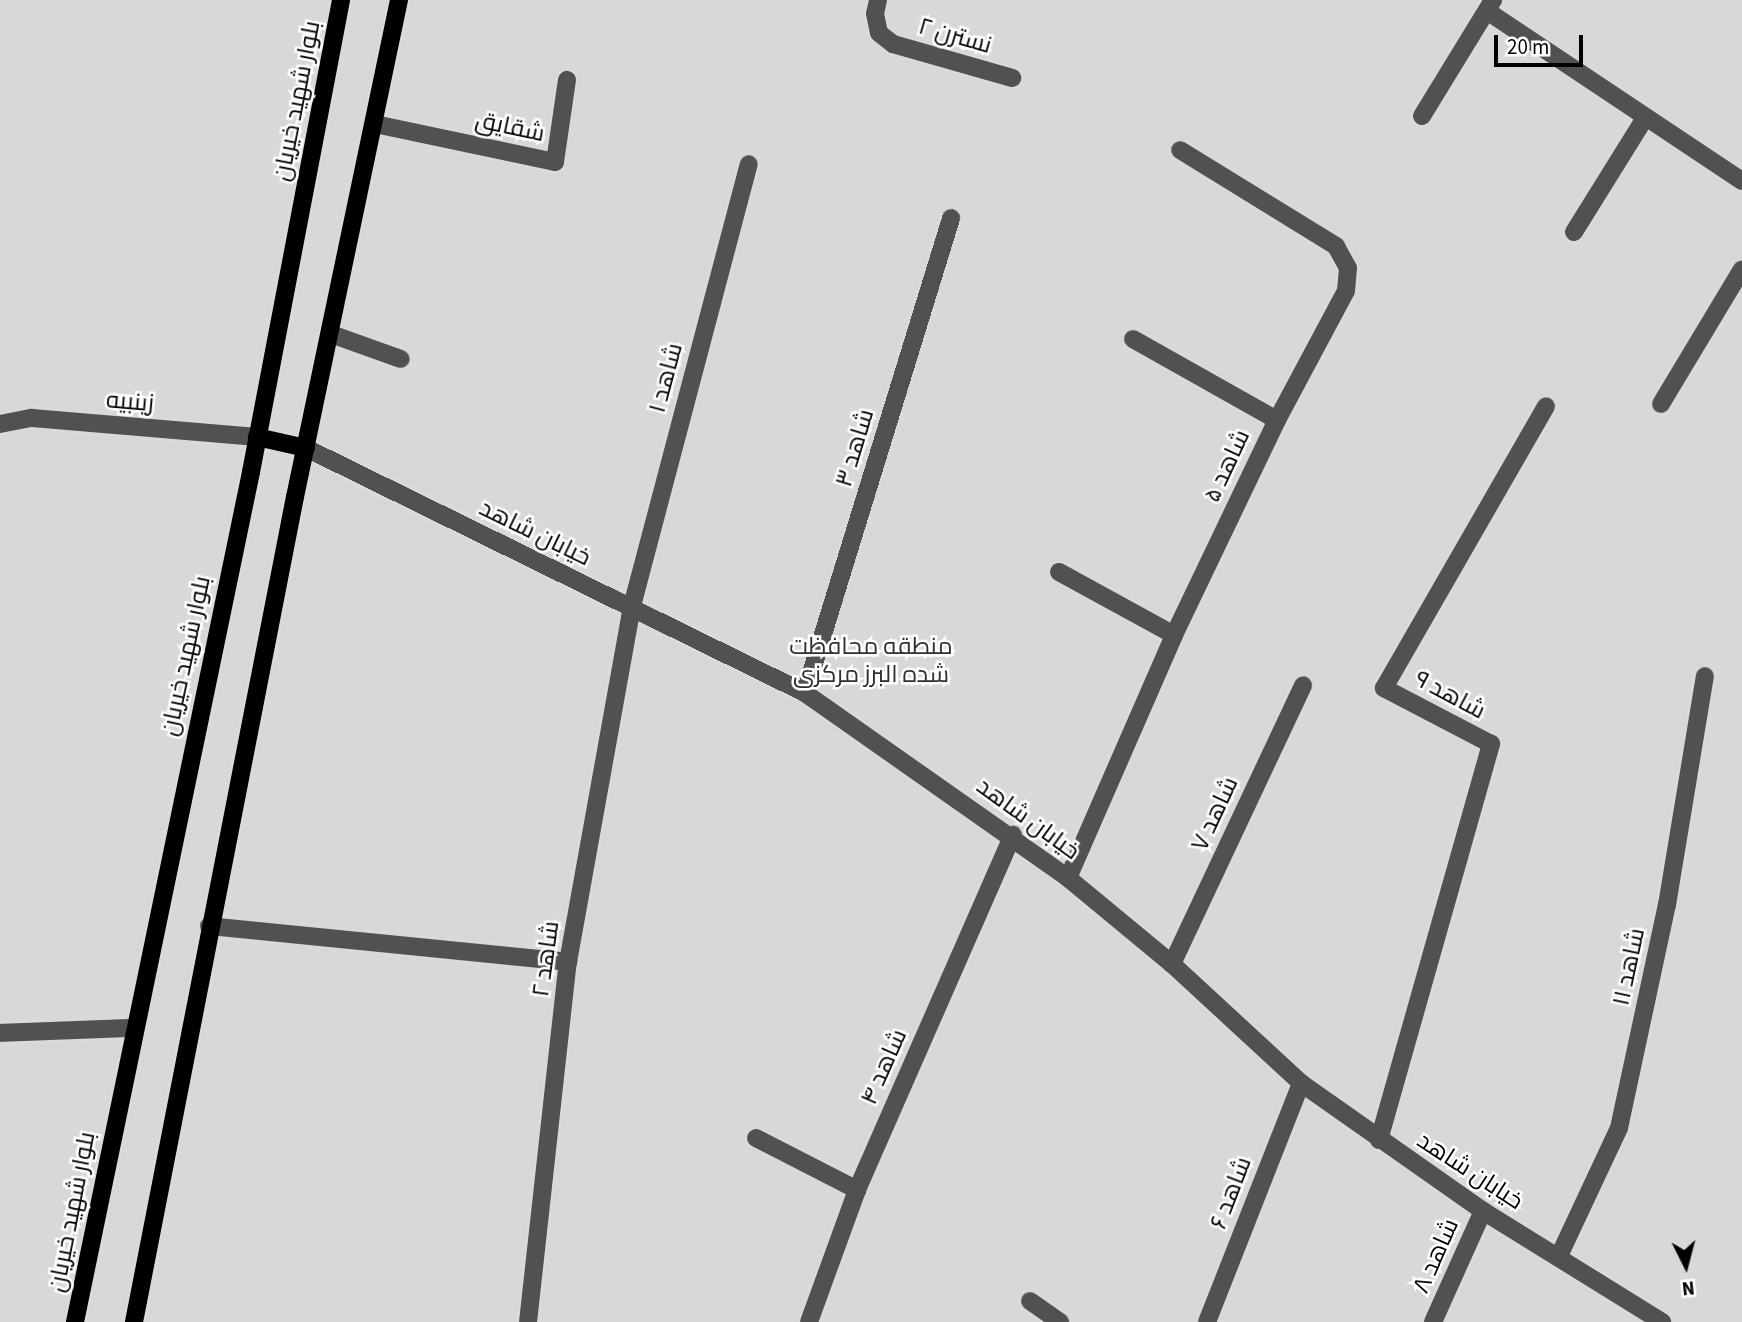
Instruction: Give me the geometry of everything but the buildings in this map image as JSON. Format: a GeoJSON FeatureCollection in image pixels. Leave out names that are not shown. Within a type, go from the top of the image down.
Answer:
{"type":"FeatureCollection","features":[{"type":"Feature","properties":{"kind":"main road","name":"بلوار شهید خیریان"},"geometry":{"type":"LineString","coordinates":[[75,1322],[132,1028],[257,437],[341,0]]}},
{"type":"Feature","properties":{"kind":"main road"},"geometry":{"type":"LineString","coordinates":[[134,1322],[209,926],[399,0]]}},
{"type":"Feature","properties":{"kind":"main road"},"geometry":{"type":"LineString","coordinates":[[257,437],[306,448]]}},
{"type":"Feature","properties":{"kind":"street","name":"نسترن ۲"},"geometry":{"type":"LineString","coordinates":[[878,0],[875,14],[879,33],[893,44],[1012,78]]}},
{"type":"Feature","properties":{"kind":"street"},"geometry":{"type":"LineString","coordinates":[[1422,116],[1490,6],[1645,118],[1742,181]]}},
{"type":"Feature","properties":{"kind":"street","name":"شقایق"},"geometry":{"type":"LineString","coordinates":[[375,124],[555,162],[567,80]]}},
{"type":"Feature","properties":{"kind":"street"},"geometry":{"type":"LineString","coordinates":[[1574,232],[1645,118]]}},
{"type":"Feature","properties":{"kind":"street","name":"شاهد ۵"},"geometry":{"type":"LineString","coordinates":[[1068,878],[1174,635],[1277,420],[1346,291],[1349,268],[1336,246],[1180,150]]}},
{"type":"Feature","properties":{"kind":"street","name":"شاهد ۱"},"geometry":{"type":"LineString","coordinates":[[632,606],[749,164]]}},
{"type":"Feature","properties":{"kind":"street","name":"شاهد ۳"},"geometry":{"type":"LineString","coordinates":[[805,692],[951,218]]}},
{"type":"Feature","properties":{"kind":"street"},"geometry":{"type":"LineString","coordinates":[[1661,404],[1742,269]]}},
{"type":"Feature","properties":{"kind":"street"},"geometry":{"type":"LineString","coordinates":[[331,334],[401,359]]}},
{"type":"Feature","properties":{"kind":"street"},"geometry":{"type":"LineString","coordinates":[[1133,339],[1277,420]]}},
{"type":"Feature","properties":{"kind":"street","name":"شاهد ۹"},"geometry":{"type":"LineString","coordinates":[[1379,1140],[1491,744],[1384,688],[1546,406]]}},
{"type":"Feature","properties":{"kind":"street","name":"زینبیه"},"geometry":{"type":"LineString","coordinates":[[0,424],[32,418],[257,437]]}},
{"type":"Feature","properties":{"kind":"street","name":"خیابان شاهد"},"geometry":{"type":"LineString","coordinates":[[306,448],[805,692],[1013,835],[1068,878],[1172,964],[1301,1083],[1483,1211],[1662,1322]]}},
{"type":"Feature","properties":{"kind":"street"},"geometry":{"type":"LineString","coordinates":[[1059,572],[1174,635]]}},
{"type":"Feature","properties":{"kind":"street","name":"شاهد ۲"},"geometry":{"type":"LineString","coordinates":[[528,1322],[568,962],[632,606]]}},
{"type":"Feature","properties":{"kind":"street","name":"شاهد ۱۱"},"geometry":{"type":"LineString","coordinates":[[1559,1256],[1619,1128],[1667,905],[1705,676]]}},
{"type":"Feature","properties":{"kind":"street","name":"شاهد ۷"},"geometry":{"type":"LineString","coordinates":[[1172,964],[1303,685]]}},
{"type":"Feature","properties":{"kind":"street","name":"شاهد ۴"},"geometry":{"type":"LineString","coordinates":[[809,1322],[857,1190],[1013,835]]}},
{"type":"Feature","properties":{"kind":"street"},"geometry":{"type":"LineString","coordinates":[[209,926],[568,962]]}},
{"type":"Feature","properties":{"kind":"street"},"geometry":{"type":"LineString","coordinates":[[0,1033],[132,1028]]}},
{"type":"Feature","properties":{"kind":"street","name":"شاهد ۶"},"geometry":{"type":"LineString","coordinates":[[1207,1322],[1301,1083]]}},
{"type":"Feature","properties":{"kind":"street"},"geometry":{"type":"LineString","coordinates":[[756,1138],[857,1190]]}},
{"type":"Feature","properties":{"kind":"street","name":"شاهد ۸"},"geometry":{"type":"LineString","coordinates":[[1433,1322],[1483,1211]]}},
{"type":"Feature","properties":{"kind":"street"},"geometry":{"type":"LineString","coordinates":[[1030,1301],[1060,1322]]}},
{"type":"Feature","properties":{"kind":"green space","name":"منطقه محافظت شده البرز مرکزی"},"geometry":{"type":"Polygon","coordinates":[[[0,0],[1742,0],[1742,1322],[0,1322],[0,0]]]}}]}
